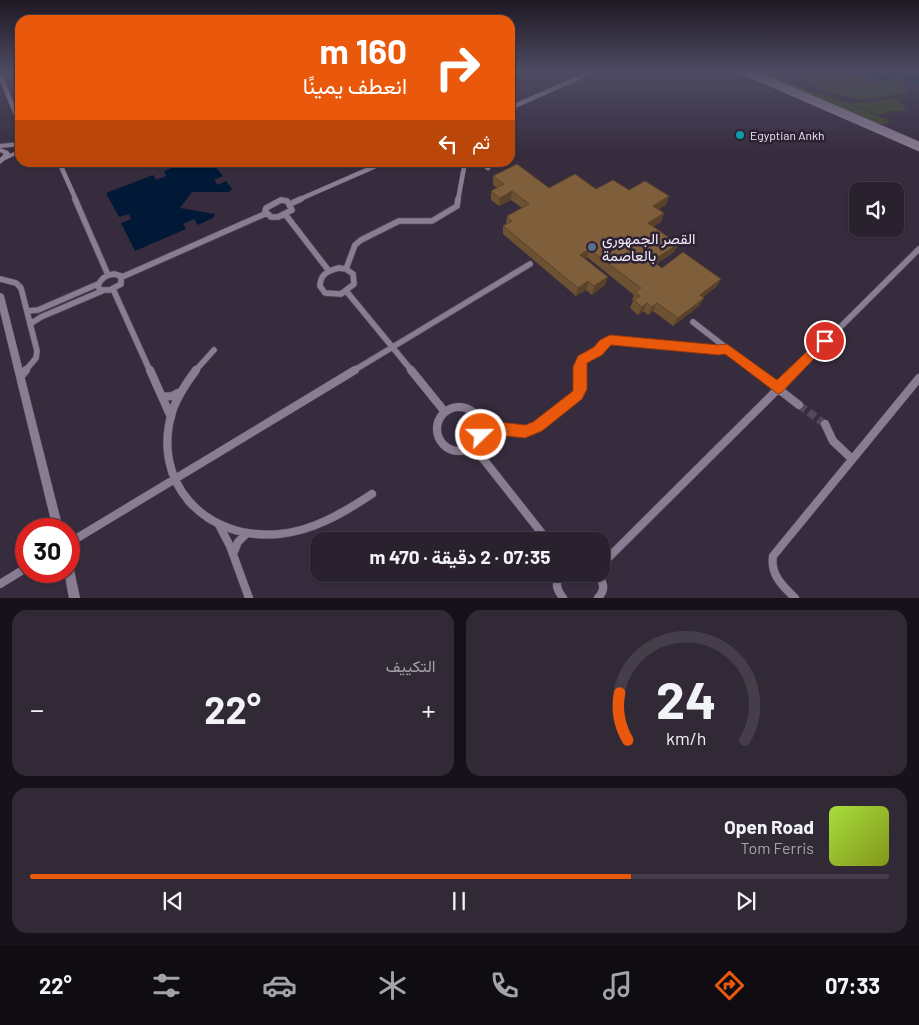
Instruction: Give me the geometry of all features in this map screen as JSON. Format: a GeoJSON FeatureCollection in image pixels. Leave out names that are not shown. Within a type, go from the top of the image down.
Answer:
{"type":"FeatureCollection","features":[{"type":"Feature","properties":{"kind":"street"},"geometry":{"type":"LineString","coordinates":[[10,99],[15,112]]}},
{"type":"Feature","properties":{"kind":"street"},"geometry":{"type":"LineString","coordinates":[[515,106],[531,99]]}},
{"type":"Feature","properties":{"kind":"street"},"geometry":{"type":"LineString","coordinates":[[804,99],[919,149]]}},
{"type":"Feature","properties":{"kind":"street"},"geometry":{"type":"LineString","coordinates":[[815,99],[919,144]]}},
{"type":"Feature","properties":{"kind":"street"},"geometry":{"type":"LineString","coordinates":[[1,148],[15,145]]}},
{"type":"Feature","properties":{"kind":"street"},"geometry":{"type":"LineString","coordinates":[[1,148],[7,153],[2,161]]}},
{"type":"Feature","properties":{"kind":"street"},"geometry":{"type":"LineString","coordinates":[[2,161],[15,154]]}},
{"type":"Feature","properties":{"kind":"street"},"geometry":{"type":"LineString","coordinates":[[61,167],[108,275]]}},
{"type":"Feature","properties":{"kind":"street"},"geometry":{"type":"LineString","coordinates":[[290,204],[373,167]]}},
{"type":"Feature","properties":{"kind":"street"},"geometry":{"type":"LineString","coordinates":[[346,269],[355,246],[360,240],[398,221],[428,222],[455,208],[464,167]]}},
{"type":"Feature","properties":{"kind":"street"},"geometry":{"type":"LineString","coordinates":[[284,200],[290,204],[292,210],[274,218],[267,214],[265,210],[268,206],[284,200]]}},
{"type":"Feature","properties":{"kind":"street"},"geometry":{"type":"LineString","coordinates":[[30,324],[91,295],[113,289],[120,284],[122,278],[267,214]]}},
{"type":"Feature","properties":{"kind":"street"},"geometry":{"type":"LineString","coordinates":[[285,214],[328,271]]}},
{"type":"Feature","properties":{"kind":"street"},"geometry":{"type":"LineString","coordinates":[[610,555],[919,249]]}},
{"type":"Feature","properties":{"kind":"street"},"geometry":{"type":"LineString","coordinates":[[80,536],[530,264]]}},
{"type":"Feature","properties":{"kind":"street"},"geometry":{"type":"LineString","coordinates":[[346,269],[353,274],[355,279],[354,284],[347,292],[332,295],[321,290],[320,281],[328,271],[346,269]]}},
{"type":"Feature","properties":{"kind":"street"},"geometry":{"type":"LineString","coordinates":[[27,311],[34,311],[50,305],[98,284],[108,275],[117,274],[122,278]]}},
{"type":"Feature","properties":{"kind":"street"},"geometry":{"type":"LineString","coordinates":[[0,279],[19,285],[37,354],[21,376]]}},
{"type":"Feature","properties":{"kind":"street"},"geometry":{"type":"LineString","coordinates":[[98,284],[98,288],[102,291]]}},
{"type":"Feature","properties":{"kind":"street"},"geometry":{"type":"LineString","coordinates":[[88,288],[91,295]]}},
{"type":"Feature","properties":{"kind":"street"},"geometry":{"type":"LineString","coordinates":[[113,289],[171,416]]}},
{"type":"Feature","properties":{"kind":"street"},"geometry":{"type":"LineString","coordinates":[[347,292],[445,412]]}},
{"type":"Feature","properties":{"kind":"street"},"geometry":{"type":"LineString","coordinates":[[0,296],[55,518]]}},
{"type":"Feature","properties":{"kind":"street"},"geometry":{"type":"LineString","coordinates":[[50,305],[53,308],[52,312]]}},
{"type":"Feature","properties":{"kind":"street"},"geometry":{"type":"LineString","coordinates":[[692,322],[799,404]]}},
{"type":"Feature","properties":{"kind":"street"},"geometry":{"type":"LineString","coordinates":[[481,426],[525,431],[538,427],[577,395],[580,389],[581,362],[586,356],[598,351],[608,341],[615,340],[719,350],[727,349]]}},
{"type":"Feature","properties":{"kind":"street"},"geometry":{"type":"LineString","coordinates":[[214,350],[198,366],[182,391],[171,416],[167,444],[169,463],[173,480],[188,504],[203,517],[219,525],[246,533],[278,534],[312,527],[338,516],[372,494]]}},
{"type":"Feature","properties":{"kind":"street"},"geometry":{"type":"LineString","coordinates":[[795,598],[774,574],[773,556],[919,378]]}},
{"type":"Feature","properties":{"kind":"street"},"geometry":{"type":"LineString","coordinates":[[162,397],[172,396],[182,391]]}},
{"type":"Feature","properties":{"kind":"street"},"geometry":{"type":"LineString","coordinates":[[457,408],[469,410],[478,418],[481,426],[481,435],[473,446],[465,450],[448,448],[436,435],[436,426],[439,418],[445,412],[457,408]]}},
{"type":"Feature","properties":{"kind":"street"},"geometry":{"type":"LineString","coordinates":[[825,424],[833,441],[852,460]]}},
{"type":"Feature","properties":{"kind":"street"},"geometry":{"type":"LineString","coordinates":[[473,446],[541,532]]}},
{"type":"Feature","properties":{"kind":"street"},"geometry":{"type":"LineString","coordinates":[[219,525],[233,554],[249,598]]}},
{"type":"Feature","properties":{"kind":"street"},"geometry":{"type":"LineString","coordinates":[[233,554],[238,542],[246,533]]}},
{"type":"Feature","properties":{"kind":"street"},"geometry":{"type":"LineString","coordinates":[[0,584],[15,575]]}},
{"type":"Feature","properties":{"kind":"street"},"geometry":{"type":"LineString","coordinates":[[556,582],[562,598]]}},
{"type":"Feature","properties":{"kind":"street"},"geometry":{"type":"LineString","coordinates":[[598,598],[603,592],[604,587],[601,582]]}},
{"type":"Feature","properties":{"kind":"street"},"geometry":{"type":"LineString","coordinates":[[72,583],[76,598]]}},
{"type":"Feature","properties":{"kind":"green space"},"geometry":{"type":"Polygon","coordinates":[[[818,99],[841,100],[890,121],[886,124],[876,124],[818,99]]]}},
{"type":"Feature","properties":{"kind":"green space"},"geometry":{"type":"Polygon","coordinates":[[[897,99],[907,111],[891,111],[879,115],[850,103],[897,99]]]}},
{"type":"Feature","properties":{"kind":"water"},"geometry":{"type":"Polygon","coordinates":[[[175,167],[215,167],[223,176],[214,180],[218,185],[226,181],[232,189],[229,192],[192,192],[180,208],[215,214],[213,218],[198,225],[194,219],[183,224],[186,229],[135,251],[121,223],[131,219],[129,214],[119,217],[106,193],[153,175],[156,180],[166,176],[164,171],[175,167]]]}},
{"type":"Feature","properties":{"kind":"building","name":"القصر الجمهوري بالعاصمة"},"geometry":{"type":"Polygon","coordinates":[[[517,164],[549,188],[575,174],[596,189],[613,180],[629,190],[645,181],[669,196],[653,206],[664,213],[648,223],[678,244],[652,261],[662,268],[683,252],[721,279],[700,295],[704,298],[678,318],[657,303],[652,307],[647,303],[642,307],[634,300],[640,296],[635,292],[641,288],[589,249],[580,255],[608,277],[594,286],[588,281],[578,288],[503,226],[512,221],[507,216],[529,204],[512,191],[500,198],[491,191],[504,184],[493,176],[511,167],[515,167],[517,164]]]}},
{"type":"Feature","properties":{"kind":"tunnel"},"geometry":{"type":"LineString","coordinates":[[799,405],[825,424]]}},
{"type":"Feature","properties":{"kind":"place","name":"Egyptian Ankh"},"geometry":{"type":"Point","coordinates":[740,135]}},
{"type":"Feature","properties":{"kind":"place","name":"القصر الجمهوري بالعاصمة"},"geometry":{"type":"Point","coordinates":[592,247]}},
{"type":"Feature","properties":{"kind":"route"},"geometry":{"type":"LineString","coordinates":[[481,435],[481,426],[525,431],[538,427],[577,395],[580,389],[580,364],[582,360],[586,356],[598,351],[604,343],[610,340],[719,350],[727,349],[778,388],[825,341]]}}]}
